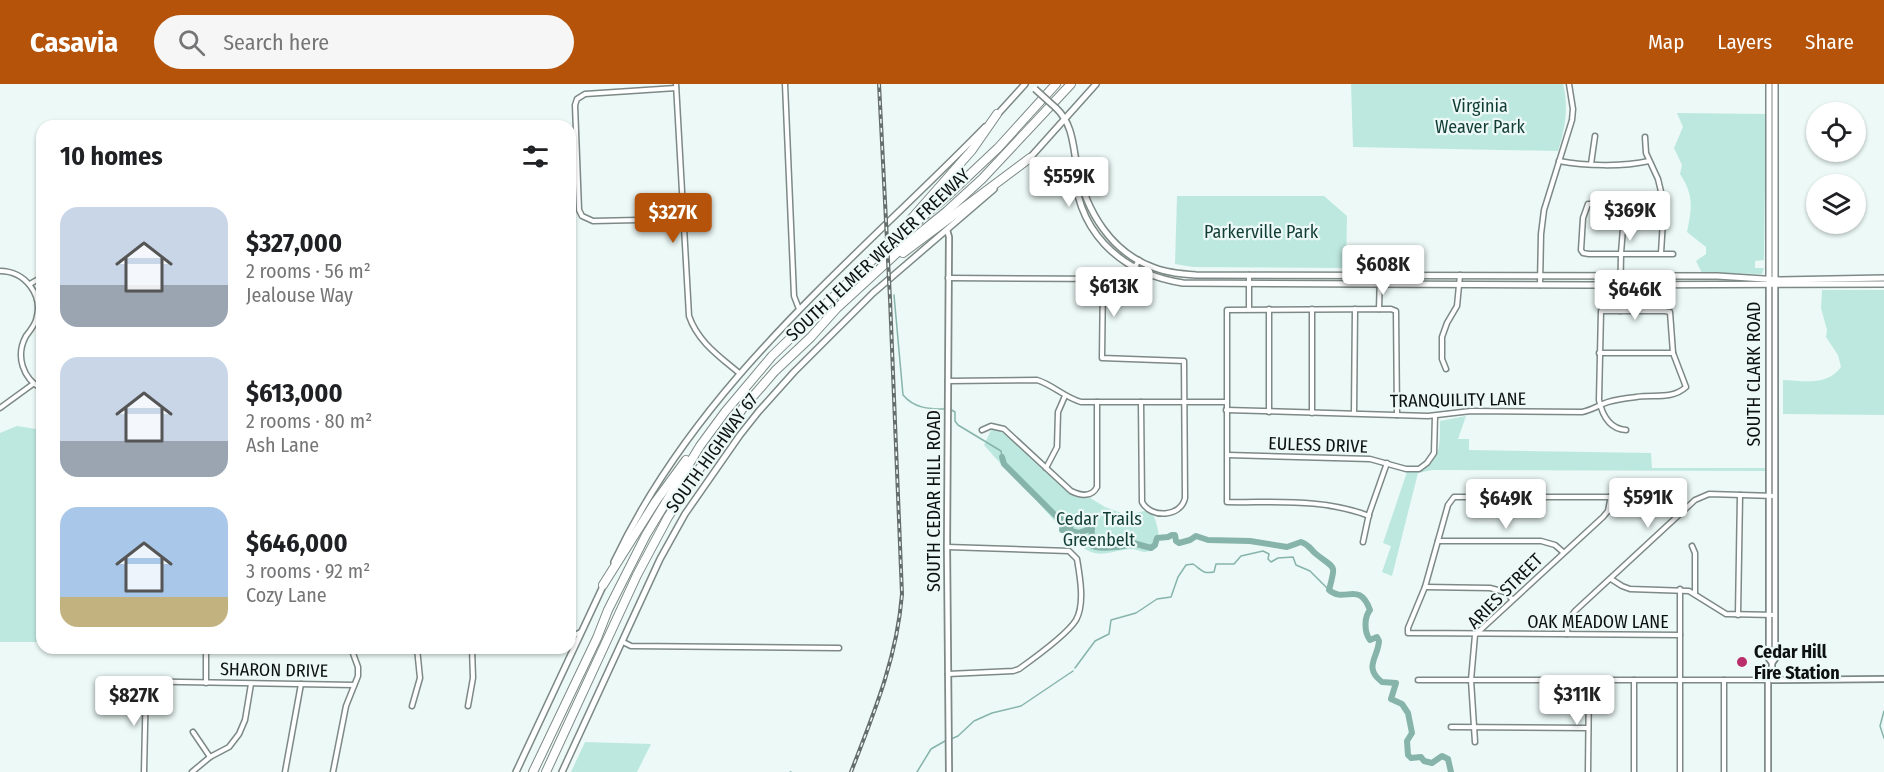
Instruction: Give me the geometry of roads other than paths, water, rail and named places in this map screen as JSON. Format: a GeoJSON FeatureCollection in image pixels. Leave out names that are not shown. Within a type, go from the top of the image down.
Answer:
{"type":"FeatureCollection","features":[{"type":"Feature","properties":{"kind":"highway","name":"SOUTH J ELMER WEAVER FREEWAY"},"geometry":{"type":"LineString","coordinates":[[533,772],[645,535],[700,447],[743,389],[772,356],[894,240],[947,196],[998,148],[1056,84]]}},
{"type":"Feature","properties":{"kind":"highway","name":"SOUTH J ELMER WEAVER FREEWAY"},"geometry":{"type":"LineString","coordinates":[[546,772],[638,575],[668,517],[695,475],[759,388],[837,308],[982,179],[1071,84]]}},
{"type":"Feature","properties":{"kind":"highway"},"geometry":{"type":"LineString","coordinates":[[894,240],[972,150],[997,114]]}},
{"type":"Feature","properties":{"kind":"highway"},"geometry":{"type":"LineString","coordinates":[[877,271],[1030,158]]}},
{"type":"Feature","properties":{"kind":"highway"},"geometry":{"type":"LineString","coordinates":[[603,585],[662,491],[695,449],[700,447]]}},
{"type":"Feature","properties":{"kind":"main road","name":"SOUTH HIGHWAY 67"},"geometry":{"type":"LineString","coordinates":[[576,645],[626,537],[673,458],[705,414],[739,373],[799,309],[906,207],[997,114],[1020,87],[1027,84]]}},
{"type":"Feature","properties":{"kind":"main road"},"geometry":{"type":"LineString","coordinates":[[1027,84],[1056,108],[1065,119],[1070,129],[1084,194],[1096,220],[1110,238],[1139,260],[1161,270],[1196,275],[1620,277],[1884,284]]}},
{"type":"Feature","properties":{"kind":"main road","name":"SOUTH HIGHWAY 67"},"geometry":{"type":"LineString","coordinates":[[562,772],[675,530],[740,435],[780,388],[873,293],[1030,158],[1096,84]]}},
{"type":"Feature","properties":{"kind":"main road","name":"SOUTH CLARK ROAD"},"geometry":{"type":"LineString","coordinates":[[1768,84],[1772,282]]}},
{"type":"Feature","properties":{"kind":"main road","name":"SOUTH CLARK ROAD"},"geometry":{"type":"LineString","coordinates":[[1772,282],[1775,84]]}},
{"type":"Feature","properties":{"kind":"main road"},"geometry":{"type":"LineString","coordinates":[[1074,150],[1074,182],[1078,200],[1087,219],[1108,250],[1134,268],[1150,276],[1170,281],[1195,284],[1620,285],[1884,278]]}},
{"type":"Feature","properties":{"kind":"main road"},"geometry":{"type":"LineString","coordinates":[[1195,284],[1196,275]]}},
{"type":"Feature","properties":{"kind":"main road"},"geometry":{"type":"LineString","coordinates":[[1330,284],[1354,282],[1359,275]]}},
{"type":"Feature","properties":{"kind":"main road"},"geometry":{"type":"LineString","coordinates":[[1405,285],[1431,282],[1436,280],[1438,275]]}},
{"type":"Feature","properties":{"kind":"main road","name":"SOUTH HIGHWAY 67"},"geometry":{"type":"LineString","coordinates":[[516,772],[572,654]]}},
{"type":"Feature","properties":{"kind":"street"},"geometry":{"type":"LineString","coordinates":[[785,84],[794,296],[799,309]]}},
{"type":"Feature","properties":{"kind":"street"},"geometry":{"type":"LineString","coordinates":[[1540,285],[1540,234],[1544,210],[1572,120],[1573,109],[1569,84]]}},
{"type":"Feature","properties":{"kind":"street"},"geometry":{"type":"LineString","coordinates":[[576,120],[577,99],[585,94],[676,86],[687,308],[691,324],[702,342],[739,373]]}},
{"type":"Feature","properties":{"kind":"street"},"geometry":{"type":"LineString","coordinates":[[576,131],[579,210],[587,220],[683,219]]}},
{"type":"Feature","properties":{"kind":"street"},"geometry":{"type":"LineString","coordinates":[[1591,164],[1595,136]]}},
{"type":"Feature","properties":{"kind":"street"},"geometry":{"type":"LineString","coordinates":[[1645,136],[1649,161],[1658,179],[1664,204],[1661,253]]}},
{"type":"Feature","properties":{"kind":"street"},"geometry":{"type":"LineString","coordinates":[[1559,161],[1591,164],[1649,161]]}},
{"type":"Feature","properties":{"kind":"street"},"geometry":{"type":"LineString","coordinates":[[1664,204],[1588,204],[1582,230],[1582,253],[1673,254]]}},
{"type":"Feature","properties":{"kind":"street"},"geometry":{"type":"LineString","coordinates":[[1620,310],[1625,204]]}},
{"type":"Feature","properties":{"kind":"street","name":"SOUTH CEDAR HILL ROAD"},"geometry":{"type":"LineString","coordinates":[[946,230],[949,237],[948,772]]}},
{"type":"Feature","properties":{"kind":"street"},"geometry":{"type":"LineString","coordinates":[[948,278],[1103,280],[1125,278],[1139,260]]}},
{"type":"Feature","properties":{"kind":"street"},"geometry":{"type":"LineString","coordinates":[[0,271],[9,271],[20,276],[30,284],[36,298]]}},
{"type":"Feature","properties":{"kind":"street"},"geometry":{"type":"LineString","coordinates":[[1249,275],[1249,309]]}},
{"type":"Feature","properties":{"kind":"street"},"geometry":{"type":"LineString","coordinates":[[1379,309],[1380,275]]}},
{"type":"Feature","properties":{"kind":"street"},"geometry":{"type":"LineString","coordinates":[[1446,369],[1442,359],[1442,337],[1446,323],[1457,306],[1460,275]]}},
{"type":"Feature","properties":{"kind":"street"},"geometry":{"type":"LineString","coordinates":[[30,284],[36,280]]}},
{"type":"Feature","properties":{"kind":"street"},"geometry":{"type":"LineString","coordinates":[[1103,280],[1102,358],[1184,361],[1184,504],[1180,509],[1168,513],[1152,512],[1145,508],[1141,498],[1141,402]]}},
{"type":"Feature","properties":{"kind":"street","name":"SOUTH CLARK ROAD"},"geometry":{"type":"LineString","coordinates":[[1768,772],[1772,663],[1769,659],[1772,615],[1772,282]]}},
{"type":"Feature","properties":{"kind":"street"},"geometry":{"type":"LineString","coordinates":[[1269,309],[1269,412]]}},
{"type":"Feature","properties":{"kind":"street"},"geometry":{"type":"LineString","coordinates":[[1312,309],[1312,413]]}},
{"type":"Feature","properties":{"kind":"street"},"geometry":{"type":"LineString","coordinates":[[1354,414],[1355,309]]}},
{"type":"Feature","properties":{"kind":"street"},"geometry":{"type":"LineString","coordinates":[[1369,516],[1349,508],[1315,503],[1227,502],[1227,310],[1379,309],[1396,311],[1397,415]]}},
{"type":"Feature","properties":{"kind":"street"},"geometry":{"type":"LineString","coordinates":[[1599,353],[1673,353],[1670,312],[1601,311],[1599,353],[1600,405],[1612,426],[1618,430],[1626,430]]}},
{"type":"Feature","properties":{"kind":"street"},"geometry":{"type":"LineString","coordinates":[[36,320],[26,337],[21,354],[24,372],[36,386]]}},
{"type":"Feature","properties":{"kind":"street","name":"TRANQUILITY LANE"},"geometry":{"type":"LineString","coordinates":[[1227,410],[1435,416],[1471,411],[1582,412],[1612,401],[1672,395],[1686,387],[1673,353]]}},
{"type":"Feature","properties":{"kind":"street"},"geometry":{"type":"LineString","coordinates":[[947,381],[1037,380],[1081,402],[1226,402]]}},
{"type":"Feature","properties":{"kind":"street"},"geometry":{"type":"LineString","coordinates":[[0,408],[33,384]]}},
{"type":"Feature","properties":{"kind":"street"},"geometry":{"type":"LineString","coordinates":[[1046,468],[1057,447],[1058,412],[1065,396]]}},
{"type":"Feature","properties":{"kind":"street"},"geometry":{"type":"LineString","coordinates":[[982,430],[991,426],[1004,429],[1075,493],[1090,495],[1097,487],[1097,402]]}},
{"type":"Feature","properties":{"kind":"street","name":"EULESS DRIVE"},"geometry":{"type":"LineString","coordinates":[[1228,455],[1370,459],[1412,470],[1419,469],[1427,464],[1434,453],[1435,416]]}},
{"type":"Feature","properties":{"kind":"street"},"geometry":{"type":"LineString","coordinates":[[1363,542],[1369,516],[1387,463]]}},
{"type":"Feature","properties":{"kind":"street"},"geometry":{"type":"LineString","coordinates":[[1566,634],[1570,618],[1695,500],[1709,494],[1772,496]]}},
{"type":"Feature","properties":{"kind":"street"},"geometry":{"type":"LineString","coordinates":[[1738,615],[1740,495]]}},
{"type":"Feature","properties":{"kind":"street","name":"ARIES STREET"},"geometry":{"type":"LineString","coordinates":[[1475,742],[1476,728],[1471,680],[1475,635],[1603,517],[1608,511],[1611,496]]}},
{"type":"Feature","properties":{"kind":"street"},"geometry":{"type":"LineString","coordinates":[[1512,599],[1505,592],[1490,588],[1425,587],[1448,505],[1454,497],[1660,496],[1668,500],[1681,513]]}},
{"type":"Feature","properties":{"kind":"street"},"geometry":{"type":"LineString","coordinates":[[1438,541],[1541,541],[1554,545],[1563,552]]}},
{"type":"Feature","properties":{"kind":"street"},"geometry":{"type":"LineString","coordinates":[[1692,546],[1695,553],[1695,593]]}},
{"type":"Feature","properties":{"kind":"street"},"geometry":{"type":"LineString","coordinates":[[947,547],[1069,551],[1077,559],[1080,598],[1076,619],[1069,628],[1024,666],[1013,672],[948,674]]}},
{"type":"Feature","properties":{"kind":"street"},"geometry":{"type":"LineString","coordinates":[[1611,579],[1630,589],[1680,589],[1695,593],[1719,610],[1738,615],[1772,615]]}},
{"type":"Feature","properties":{"kind":"street","name":"OAK MEADOW LANE"},"geometry":{"type":"LineString","coordinates":[[1425,587],[1409,622],[1408,633],[1680,635]]}},
{"type":"Feature","properties":{"kind":"street"},"geometry":{"type":"LineString","coordinates":[[1680,589],[1680,772]]}},
{"type":"Feature","properties":{"kind":"street"},"geometry":{"type":"LineString","coordinates":[[576,635],[582,632]]}},
{"type":"Feature","properties":{"kind":"street"},"geometry":{"type":"LineString","coordinates":[[622,642],[631,646],[839,648]]}},
{"type":"Feature","properties":{"kind":"street"},"geometry":{"type":"LineString","coordinates":[[206,654],[206,683]]}},
{"type":"Feature","properties":{"kind":"street"},"geometry":{"type":"LineString","coordinates":[[333,772],[346,706],[358,676],[358,667],[353,654]]}},
{"type":"Feature","properties":{"kind":"street"},"geometry":{"type":"LineString","coordinates":[[412,706],[420,678],[418,654]]}},
{"type":"Feature","properties":{"kind":"street"},"geometry":{"type":"LineString","coordinates":[[468,706],[473,678],[472,654]]}},
{"type":"Feature","properties":{"kind":"street"},"geometry":{"type":"LineString","coordinates":[[1418,680],[1884,679]]}},
{"type":"Feature","properties":{"kind":"street"},"geometry":{"type":"LineString","coordinates":[[1588,772],[1589,680]]}},
{"type":"Feature","properties":{"kind":"street"},"geometry":{"type":"LineString","coordinates":[[1634,680],[1635,772]]}},
{"type":"Feature","properties":{"kind":"street"},"geometry":{"type":"LineString","coordinates":[[1724,680],[1724,772]]}},
{"type":"Feature","properties":{"kind":"street","name":"SHARON DRIVE"},"geometry":{"type":"LineString","coordinates":[[122,681],[354,685]]}},
{"type":"Feature","properties":{"kind":"street"},"geometry":{"type":"LineString","coordinates":[[144,772],[146,682]]}},
{"type":"Feature","properties":{"kind":"street"},"geometry":{"type":"LineString","coordinates":[[192,772],[210,757],[232,744],[243,728],[251,684]]}},
{"type":"Feature","properties":{"kind":"street"},"geometry":{"type":"LineString","coordinates":[[285,772],[301,684]]}},
{"type":"Feature","properties":{"kind":"street"},"geometry":{"type":"LineString","coordinates":[[1451,727],[1588,728]]}},
{"type":"Feature","properties":{"kind":"street"},"geometry":{"type":"LineString","coordinates":[[194,732],[210,757]]}},
{"type":"Feature","properties":{"kind":"waterway"},"geometry":{"type":"LineString","coordinates":[[894,295],[903,395],[912,403],[922,407],[944,409]]}},
{"type":"Feature","properties":{"kind":"waterway"},"geometry":{"type":"LineString","coordinates":[[950,409],[955,412],[955,421],[958,425],[1001,451],[1002,457]]}},
{"type":"Feature","properties":{"kind":"waterway"},"geometry":{"type":"LineString","coordinates":[[1002,457],[1004,464],[1057,517],[1064,519],[1062,530],[1066,530],[1070,525],[1071,531],[1079,533],[1092,528],[1091,545],[1094,547],[1124,546],[1133,543],[1151,548],[1155,545],[1157,538],[1172,535],[1175,535],[1179,543],[1196,536],[1208,540],[1250,541],[1287,547],[1301,542],[1306,544],[1333,568],[1329,590],[1341,595],[1356,594],[1366,601],[1370,610],[1366,620],[1367,633],[1370,640],[1377,637],[1379,641],[1372,667],[1373,672],[1382,682],[1396,683],[1391,699],[1402,704],[1408,713],[1412,733],[1407,741],[1408,755],[1411,758],[1421,757],[1424,761],[1432,763],[1442,756],[1448,759],[1451,772]]}},
{"type":"Feature","properties":{"kind":"waterway"},"geometry":{"type":"LineString","coordinates":[[1075,668],[1095,641],[1109,634],[1111,620],[1136,613],[1157,599],[1171,597],[1178,577],[1186,565],[1193,564],[1204,572],[1214,572],[1216,564],[1234,564],[1241,556],[1263,551],[1269,554],[1268,559],[1271,562],[1278,558],[1293,557],[1296,565],[1310,571],[1329,590]]}},
{"type":"Feature","properties":{"kind":"waterway"},"geometry":{"type":"LineString","coordinates":[[951,739],[958,736],[974,721],[992,713],[1021,706],[1073,671]]}},
{"type":"Feature","properties":{"kind":"waterway"},"geometry":{"type":"LineString","coordinates":[[1884,711],[1880,726],[1884,738]]}},
{"type":"Feature","properties":{"kind":"waterway"},"geometry":{"type":"LineString","coordinates":[[917,772],[931,749],[945,741]]}},
{"type":"Feature","properties":{"kind":"railway"},"geometry":{"type":"LineString","coordinates":[[851,772],[890,663],[902,594],[879,84]]}},
{"type":"Feature","properties":{"kind":"place","name":"Cedar Hill Fire Station"},"geometry":{"type":"Point","coordinates":[1742,662]}},
{"type":"Feature","properties":{"kind":"park label","name":"Virginia Weaver Park"},"geometry":{"type":"Point","coordinates":[1480,116]}},
{"type":"Feature","properties":{"kind":"park label","name":"Parkerville Park"},"geometry":{"type":"Point","coordinates":[1261,232]}},
{"type":"Feature","properties":{"kind":"park label","name":"Cedar Trails Greenbelt"},"geometry":{"type":"Point","coordinates":[1099,529]}}]}
